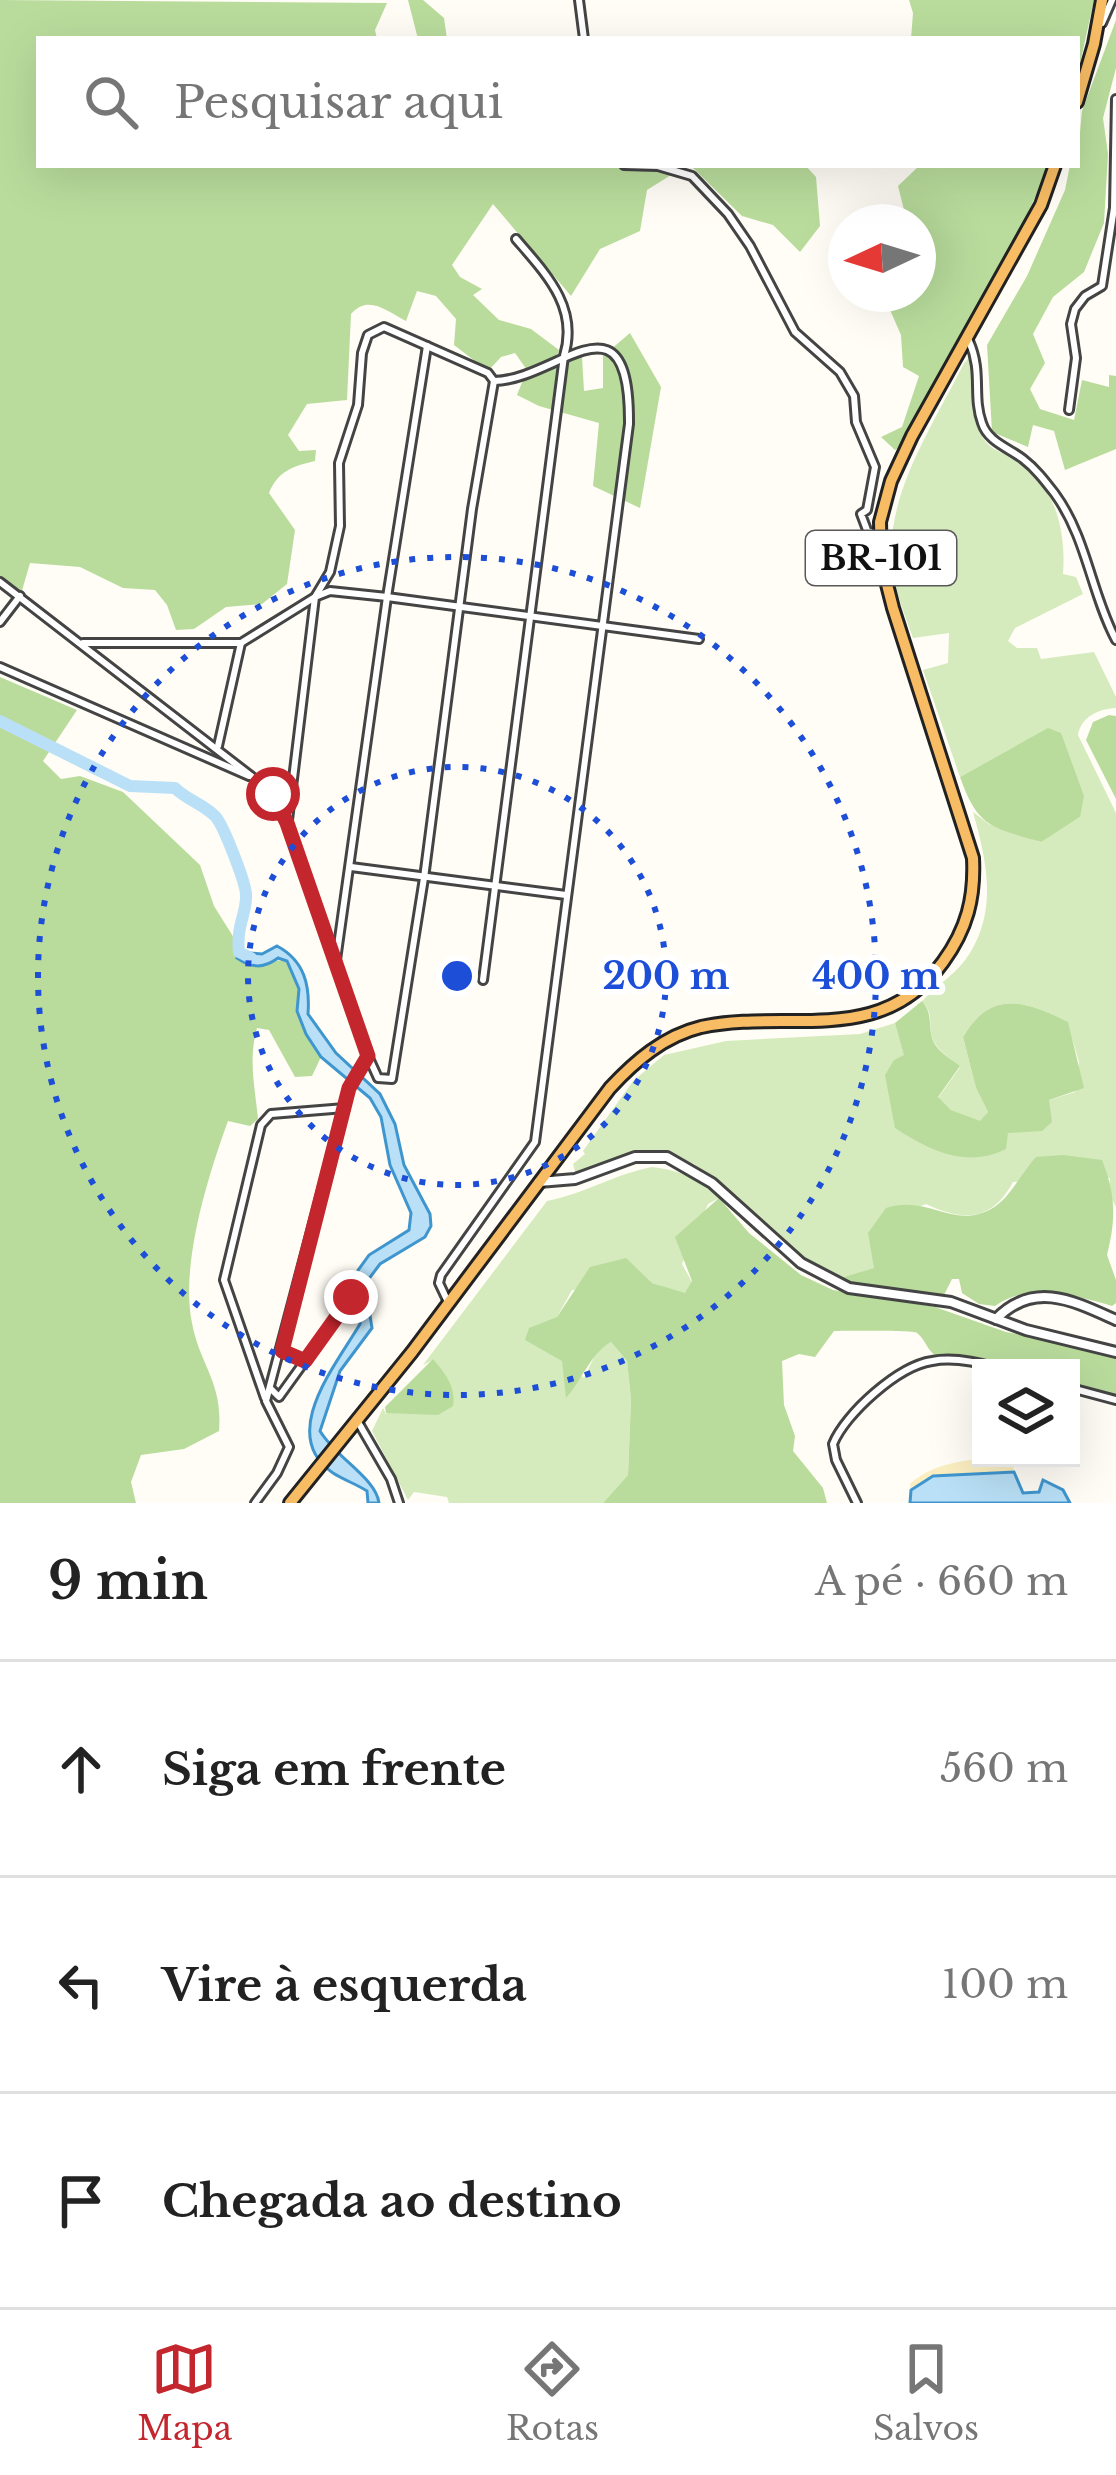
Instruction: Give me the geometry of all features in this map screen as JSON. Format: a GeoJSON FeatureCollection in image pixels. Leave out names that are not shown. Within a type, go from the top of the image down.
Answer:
{"type":"FeatureCollection","features":[{"type":"Feature","properties":{"kind":"highway"},"geometry":{"type":"LineString","coordinates":[[1080,92],[1102,0]]}},
{"type":"Feature","properties":{"kind":"highway","name":"BR-101"},"geometry":{"type":"LineString","coordinates":[[290,1503],[610,1088],[653,1049],[699,1028],[823,1022],[881,1012],[920,987],[957,943],[969,913],[973,858],[893,608],[879,537],[891,482],[1040,205],[1054,168]]}},
{"type":"Feature","properties":{"kind":"street"},"geometry":{"type":"LineString","coordinates":[[579,0],[584,36]]}},
{"type":"Feature","properties":{"kind":"street"},"geometry":{"type":"LineString","coordinates":[[1094,44],[1112,0]]}},
{"type":"Feature","properties":{"kind":"street"},"geometry":{"type":"LineString","coordinates":[[1069,410],[1076,358],[1071,324],[1085,296],[1102,286],[1111,232],[1116,99]]}},
{"type":"Feature","properties":{"kind":"street"},"geometry":{"type":"LineString","coordinates":[[665,168],[692,176],[728,214],[763,267],[795,332],[846,381],[854,396],[856,422],[873,461],[874,482],[862,514],[867,530],[879,537]]}},
{"type":"Feature","properties":{"kind":"street"},"geometry":{"type":"LineString","coordinates":[[483,980],[570,334],[564,302],[516,238]]}},
{"type":"Feature","properties":{"kind":"street"},"geometry":{"type":"LineString","coordinates":[[287,823],[315,597],[336,550],[339,463],[358,405],[364,340],[385,327],[481,369],[494,381],[522,378],[586,347],[607,352],[621,367],[629,395],[629,424],[535,1142],[441,1275],[448,1302]]}},
{"type":"Feature","properties":{"kind":"street"},"geometry":{"type":"LineString","coordinates":[[967,338],[979,367],[979,408],[986,433],[1036,470],[1058,498],[1072,522],[1116,640]]}},
{"type":"Feature","properties":{"kind":"street"},"geometry":{"type":"LineString","coordinates":[[336,964],[428,346]]}},
{"type":"Feature","properties":{"kind":"street"},"geometry":{"type":"LineString","coordinates":[[0,582],[218,747],[261,782],[281,806],[368,1056],[378,1078],[392,1079],[494,381]]}},
{"type":"Feature","properties":{"kind":"street"},"geometry":{"type":"LineString","coordinates":[[874,482],[891,482]]}},
{"type":"Feature","properties":{"kind":"street"},"geometry":{"type":"LineString","coordinates":[[79,643],[241,643],[330,591],[699,639]]}},
{"type":"Feature","properties":{"kind":"street"},"geometry":{"type":"LineString","coordinates":[[0,622],[20,596]]}},
{"type":"Feature","properties":{"kind":"street"},"geometry":{"type":"LineString","coordinates":[[218,747],[241,643]]}},
{"type":"Feature","properties":{"kind":"street"},"geometry":{"type":"LineString","coordinates":[[0,667],[261,782]]}},
{"type":"Feature","properties":{"kind":"street"},"geometry":{"type":"LineString","coordinates":[[351,868],[566,895]]}},
{"type":"Feature","properties":{"kind":"street"},"geometry":{"type":"LineString","coordinates":[[266,1401],[349,1088],[368,1056]]}},
{"type":"Feature","properties":{"kind":"street"},"geometry":{"type":"LineString","coordinates":[[255,1503],[290,1447],[266,1401],[224,1280],[261,1125],[271,1114],[345,1108]]}},
{"type":"Feature","properties":{"kind":"street"},"geometry":{"type":"LineString","coordinates":[[538,1182],[575,1178],[635,1157],[679,1161],[712,1183],[782,1249],[829,1279],[883,1295],[951,1302],[1116,1352]]}},
{"type":"Feature","properties":{"kind":"street"},"geometry":{"type":"LineString","coordinates":[[556,1162],[575,1178]]}},
{"type":"Feature","properties":{"kind":"street"},"geometry":{"type":"LineString","coordinates":[[996,1319],[1021,1300],[1040,1296],[1071,1299],[1116,1320]]}},
{"type":"Feature","properties":{"kind":"street"},"geometry":{"type":"LineString","coordinates":[[271,1389],[278,1397],[351,1297]]}},
{"type":"Feature","properties":{"kind":"street"},"geometry":{"type":"LineString","coordinates":[[282,1351],[305,1361]]}},
{"type":"Feature","properties":{"kind":"street"},"geometry":{"type":"LineString","coordinates":[[857,1503],[833,1444],[866,1402],[897,1376],[932,1360],[972,1362]]}},
{"type":"Feature","properties":{"kind":"street"},"geometry":{"type":"LineString","coordinates":[[1080,1390],[1116,1400]]}},
{"type":"Feature","properties":{"kind":"street"},"geometry":{"type":"LineString","coordinates":[[356,1419],[392,1479],[399,1503]]}},
{"type":"Feature","properties":{"kind":"green space"},"geometry":{"type":"Polygon","coordinates":[[[0,0],[387,3],[376,36],[36,36],[36,168],[682,168],[647,190],[640,231],[600,249],[571,296],[493,204],[452,265],[460,277],[482,289],[473,295],[499,320],[531,329],[559,350],[556,358],[582,357],[584,391],[603,388],[603,356],[630,333],[661,387],[640,508],[593,486],[599,423],[517,395],[527,370],[515,353],[501,357],[488,371],[454,345],[456,319],[436,296],[417,291],[406,321],[371,305],[351,314],[347,400],[307,404],[288,435],[299,451],[316,450],[315,461],[287,471],[269,493],[295,530],[287,584],[262,604],[226,607],[194,629],[176,630],[167,605],[155,590],[123,588],[80,567],[30,563],[21,594],[0,578],[0,0]]]}},
{"type":"Feature","properties":{"kind":"green space"},"geometry":{"type":"Polygon","coordinates":[[[408,0],[423,0],[444,18],[447,36],[417,36],[408,0]]]}},
{"type":"Feature","properties":{"kind":"green space"},"geometry":{"type":"Polygon","coordinates":[[[909,0],[1094,0],[1080,63],[1080,36],[911,36],[909,0]]]}},
{"type":"Feature","properties":{"kind":"green space"},"geometry":{"type":"Polygon","coordinates":[[[1116,20],[1116,68],[1103,118],[1108,154],[1104,223],[1084,272],[1053,297],[1033,334],[1045,363],[1030,389],[1040,409],[1074,420],[1082,380],[1109,387],[1109,375],[1116,376],[1116,449],[1065,470],[1054,431],[1033,425],[1028,447],[992,432],[987,345],[1027,276],[1065,190],[1069,168],[1080,168],[1082,111],[1116,20]]]}},
{"type":"Feature","properties":{"kind":"green space"},"geometry":{"type":"Polygon","coordinates":[[[693,168],[808,168],[816,177],[820,226],[800,252],[773,225],[742,216],[693,168]]]}},
{"type":"Feature","properties":{"kind":"green space"},"geometry":{"type":"Polygon","coordinates":[[[917,168],[1048,168],[1006,264],[905,444],[895,450],[881,437],[902,427],[919,376],[903,367],[901,335],[891,312],[936,312],[936,204],[902,204],[898,186],[917,168]]]}},
{"type":"Feature","properties":{"kind":"green space"},"geometry":{"type":"Polygon","coordinates":[[[971,356],[982,436],[994,449],[1021,463],[1043,486],[1061,528],[1063,574],[1076,577],[1083,594],[1015,628],[1008,641],[1017,648],[1037,648],[1041,659],[1094,652],[1116,697],[1116,708],[1091,715],[1078,735],[1116,813],[1116,1207],[1109,1194],[1110,1178],[1013,1182],[996,1204],[976,1214],[953,1214],[926,1204],[877,1222],[869,1233],[875,1268],[837,1279],[795,1258],[694,1164],[654,1151],[576,1175],[573,1164],[585,1154],[633,1081],[664,1055],[726,1041],[860,1034],[895,1023],[905,1055],[895,1128],[1007,1133],[1049,1100],[1075,1092],[1079,1062],[1067,1022],[1010,1004],[985,1011],[963,1037],[976,1088],[988,1112],[980,1122],[951,1110],[938,1098],[960,1067],[935,1043],[922,1001],[965,960],[984,918],[987,883],[973,812],[989,824],[1040,842],[1080,817],[1018,745],[960,777],[923,670],[948,663],[949,633],[913,638],[893,575],[891,547],[902,492],[924,439],[971,356]]]}},
{"type":"Feature","properties":{"kind":"green space"},"geometry":{"type":"Polygon","coordinates":[[[0,677],[77,710],[43,761],[61,779],[80,776],[123,792],[200,865],[214,906],[234,938],[237,958],[287,961],[300,989],[297,1012],[321,1057],[312,1076],[295,1077],[269,1030],[257,1028],[253,1062],[258,1119],[250,1126],[228,1121],[205,1194],[190,1275],[192,1323],[218,1400],[219,1431],[184,1449],[141,1455],[131,1482],[136,1503],[0,1503],[0,677]]]}},
{"type":"Feature","properties":{"kind":"green space"},"geometry":{"type":"Polygon","coordinates":[[[1116,716],[1116,799],[1086,740],[1093,722],[1116,716]]]}},
{"type":"Feature","properties":{"kind":"green space"},"geometry":{"type":"Polygon","coordinates":[[[1048,728],[1061,733],[1084,796],[1080,817],[1041,842],[988,823],[973,807],[960,777],[1048,728]]]}},
{"type":"Feature","properties":{"kind":"green space"},"geometry":{"type":"Polygon","coordinates":[[[922,1001],[934,1043],[960,1066],[938,1097],[951,1110],[980,1121],[988,1112],[976,1088],[963,1037],[985,1011],[997,1006],[1024,1005],[1068,1022],[1084,1088],[1049,1100],[1052,1122],[1042,1131],[1008,1133],[1006,1149],[991,1155],[962,1157],[921,1143],[895,1128],[885,1075],[894,1060],[904,1055],[895,1023],[922,1001]]]}},
{"type":"Feature","properties":{"kind":"green space"},"geometry":{"type":"Polygon","coordinates":[[[1036,1157],[1102,1160],[1107,1173],[1113,1207],[1107,1255],[1116,1280],[1112,1306],[1037,1293],[995,1306],[979,1304],[962,1293],[959,1279],[952,1279],[944,1295],[883,1293],[837,1279],[874,1268],[868,1233],[886,1208],[915,1205],[964,1216],[977,1214],[1004,1199],[1036,1157]]]}},
{"type":"Feature","properties":{"kind":"green space"},"geometry":{"type":"Polygon","coordinates":[[[652,1167],[688,1176],[719,1198],[708,1204],[682,1264],[692,1282],[685,1294],[652,1283],[572,1290],[557,1317],[562,1361],[584,1378],[598,1349],[611,1342],[627,1361],[631,1400],[628,1475],[603,1503],[449,1503],[447,1497],[414,1492],[408,1500],[372,1431],[383,1408],[386,1414],[433,1360],[423,1365],[547,1201],[652,1167]]]}},
{"type":"Feature","properties":{"kind":"green space"},"geometry":{"type":"Polygon","coordinates":[[[719,1198],[749,1233],[801,1275],[833,1290],[935,1307],[1006,1332],[1100,1350],[1116,1358],[1116,1399],[1080,1389],[1080,1359],[936,1356],[913,1332],[834,1331],[815,1357],[799,1354],[782,1361],[784,1405],[795,1436],[793,1451],[823,1488],[827,1503],[603,1503],[628,1475],[631,1400],[627,1361],[611,1342],[566,1398],[562,1361],[525,1340],[529,1328],[557,1317],[590,1267],[626,1258],[652,1283],[685,1293],[692,1281],[675,1237],[719,1198]]]}},
{"type":"Feature","properties":{"kind":"green space"},"geometry":{"type":"Polygon","coordinates":[[[433,1359],[451,1386],[453,1406],[438,1415],[386,1413],[385,1407],[433,1359]]]}},
{"type":"Feature","properties":{"kind":"sand"},"geometry":{"type":"Polygon","coordinates":[[[972,1460],[972,1467],[1013,1467],[1014,1472],[934,1476],[911,1490],[910,1484],[920,1476],[972,1460]]]}},
{"type":"Feature","properties":{"kind":"water"},"geometry":{"type":"Polygon","coordinates":[[[277,946],[304,975],[308,1014],[336,1053],[380,1094],[395,1124],[404,1165],[430,1214],[425,1237],[380,1264],[365,1284],[372,1328],[340,1371],[320,1431],[371,1485],[379,1503],[368,1503],[367,1491],[333,1473],[317,1457],[310,1439],[311,1420],[326,1379],[360,1324],[362,1313],[351,1280],[369,1255],[409,1230],[411,1213],[390,1165],[381,1117],[370,1098],[321,1057],[306,1034],[297,1011],[299,989],[287,961],[278,958],[258,966],[237,958],[239,952],[262,954],[277,946]]]}},
{"type":"Feature","properties":{"kind":"water"},"geometry":{"type":"Polygon","coordinates":[[[1014,1472],[1023,1493],[1039,1492],[1043,1480],[1063,1490],[1070,1503],[910,1503],[911,1490],[933,1476],[1014,1472]]]}},
{"type":"Feature","properties":{"kind":"waterway"},"geometry":{"type":"LineString","coordinates":[[0,721],[130,786],[175,788],[215,816],[245,888],[239,952],[251,958]]}},
{"type":"Feature","properties":{"kind":"route"},"geometry":{"type":"LineString","coordinates":[[273,794],[368,1056],[349,1088],[282,1351],[305,1361],[351,1297]]}}]}
